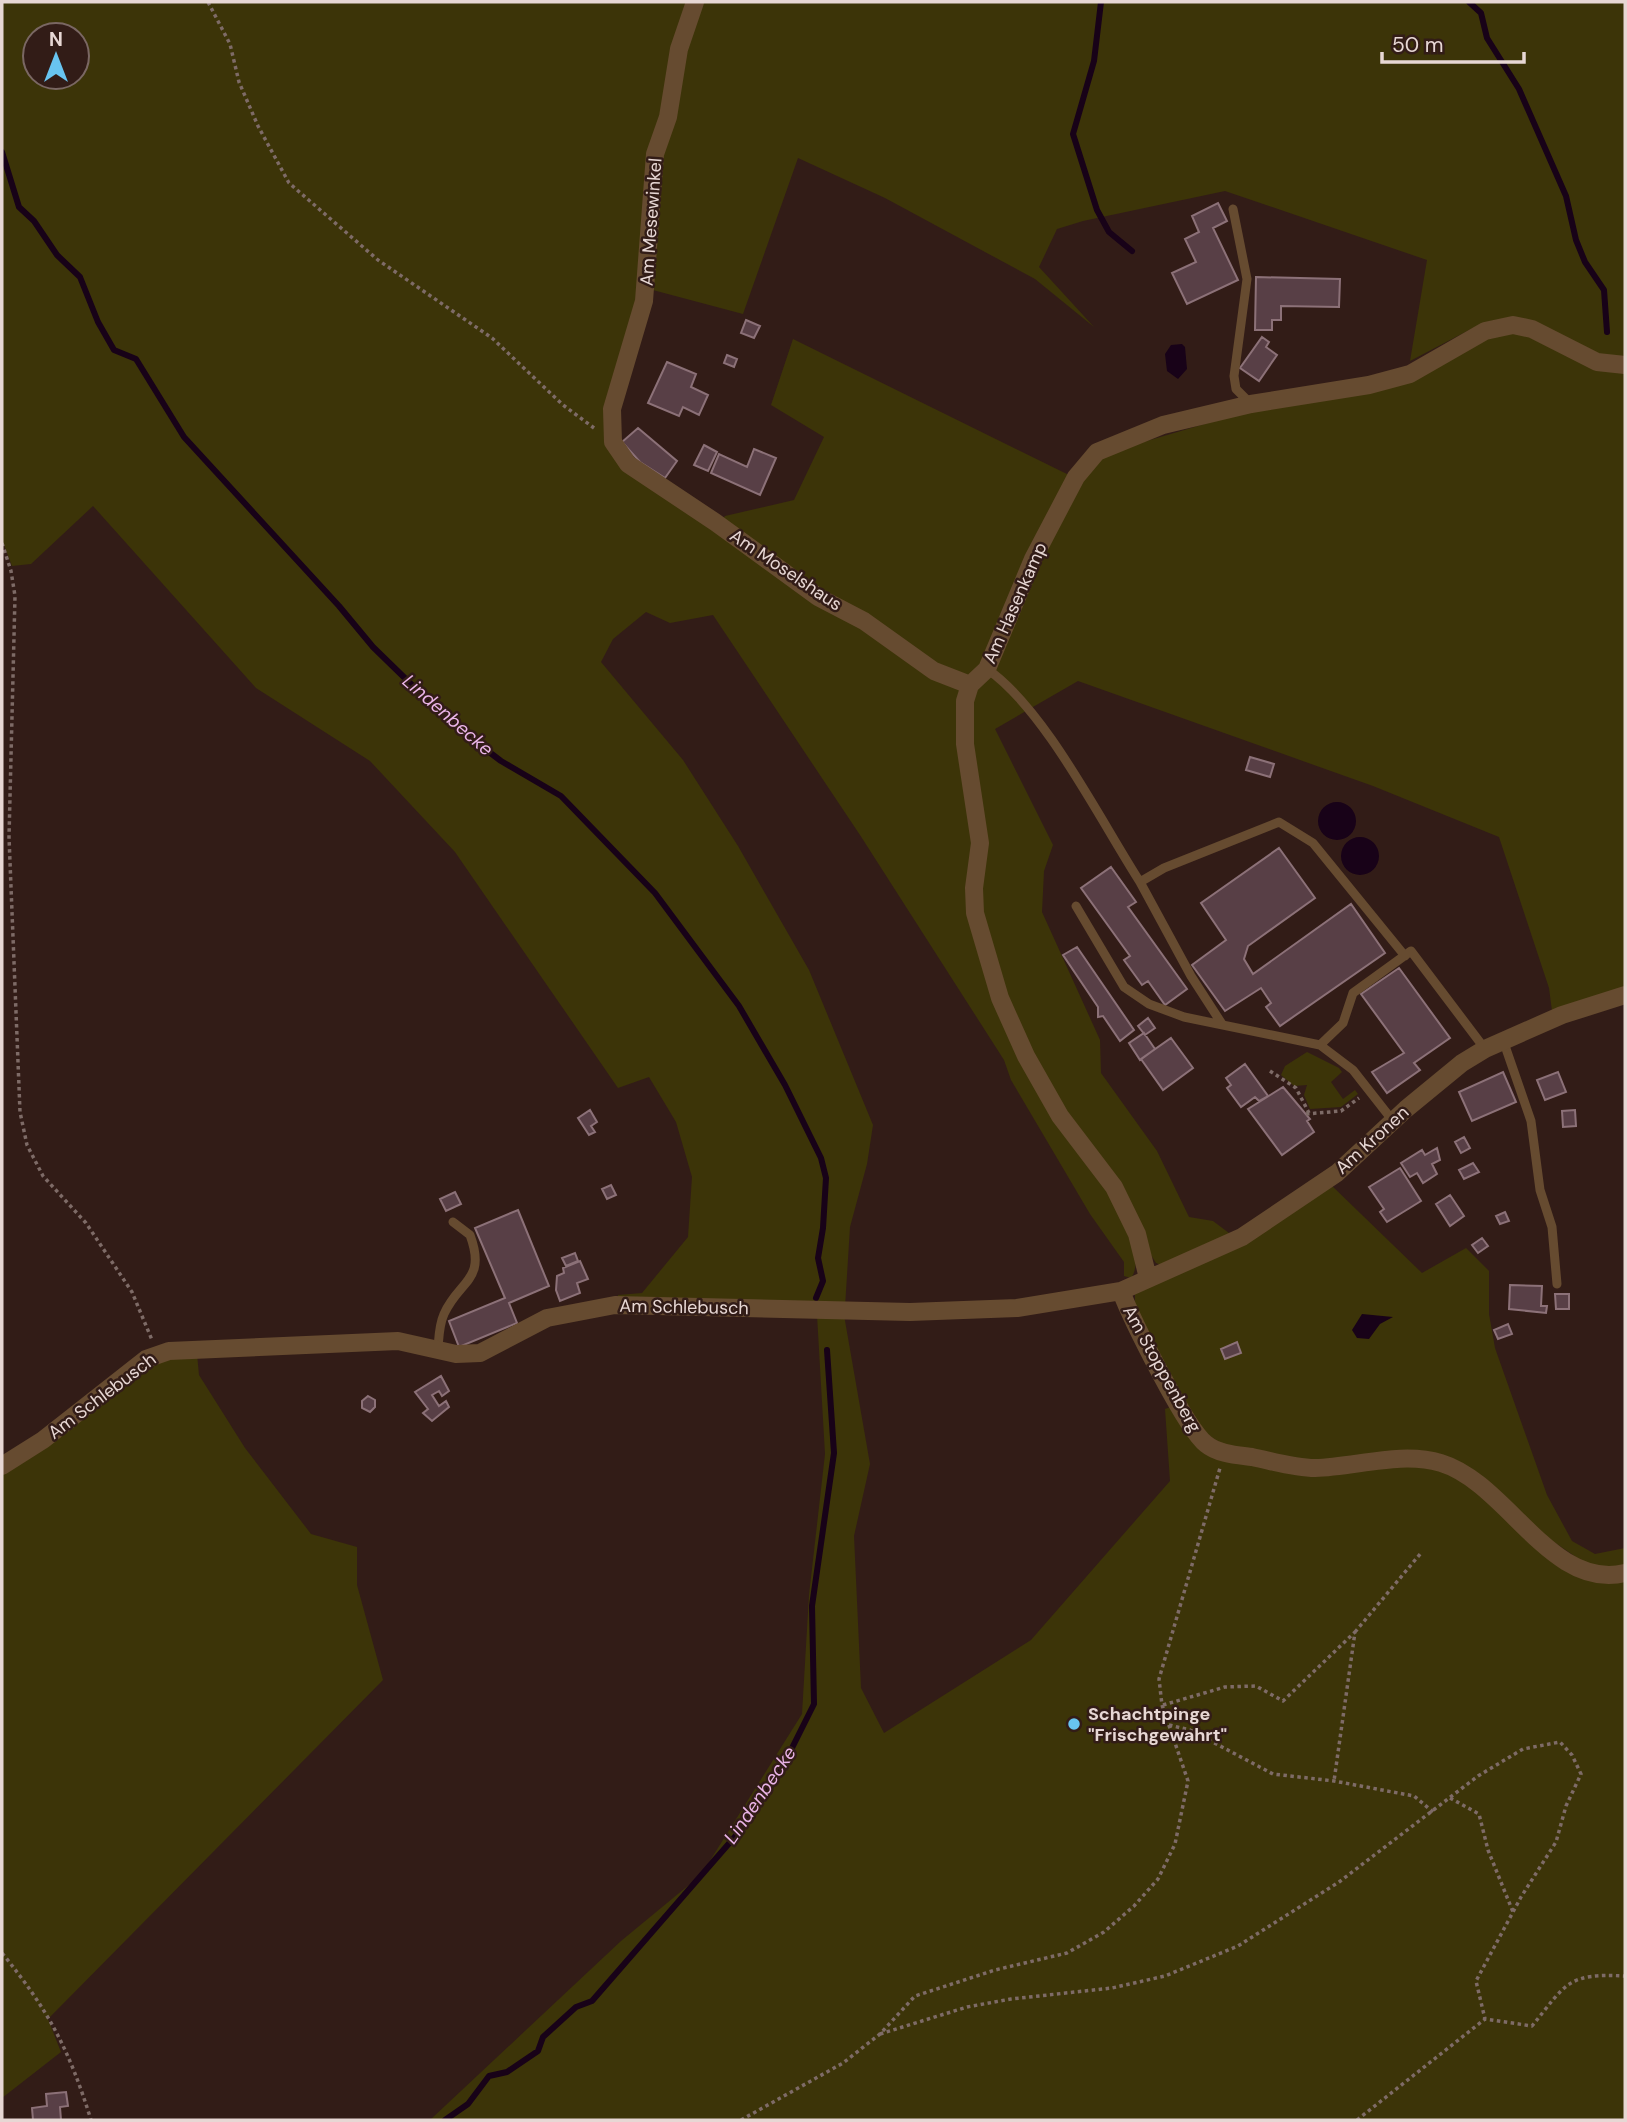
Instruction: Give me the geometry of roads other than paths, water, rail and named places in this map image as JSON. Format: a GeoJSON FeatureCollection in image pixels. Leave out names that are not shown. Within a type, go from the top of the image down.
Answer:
{"type":"FeatureCollection","features":[{"type":"Feature","properties":{"kind":"street","name":"Am Mesewinkel"},"geometry":{"type":"LineString","coordinates":[[613,442],[612,409],[644,301],[654,154],[668,117],[679,49],[695,2]]}},
{"type":"Feature","properties":{"kind":"street","name":"Am Hasenkamp"},"geometry":{"type":"LineString","coordinates":[[970,685],[987,669],[1033,559],[1076,477],[1097,452],[1163,425],[1251,404],[1369,386],[1410,374],[1485,331],[1513,325],[1532,329],[1597,362],[1625,365]]}},
{"type":"Feature","properties":{"kind":"street","name":"Am Moselshaus"},"geometry":{"type":"LineString","coordinates":[[613,442],[628,464],[715,522],[818,597],[864,621],[934,671],[970,685]]}},
{"type":"Feature","properties":{"kind":"street"},"geometry":{"type":"LineString","coordinates":[[970,685],[965,701],[965,744],[980,843],[974,888],[981,939],[1000,998],[1026,1056],[1060,1116],[1114,1187],[1137,1234],[1148,1278]]}},
{"type":"Feature","properties":{"kind":"street","name":"Am Kronen"},"geometry":{"type":"LineString","coordinates":[[1121,1291],[1242,1237],[1337,1173],[1462,1063],[1485,1049],[1562,1015],[1625,995]]}},
{"type":"Feature","properties":{"kind":"street","name":"Am Schlebusch"},"geometry":{"type":"LineString","coordinates":[[2,1465],[43,1440],[155,1353],[380,1341],[438,1348],[456,1354],[480,1353],[547,1318],[615,1305],[910,1312],[1017,1308],[1121,1291]]}},
{"type":"Feature","properties":{"kind":"street","name":"Am Stoppenberg"},"geometry":{"type":"LineString","coordinates":[[1121,1291],[1196,1431],[1206,1444],[1225,1452],[1312,1468],[1421,1458],[1443,1464],[1467,1473],[1569,1565],[1599,1575],[1625,1573]]}},
{"type":"Feature","properties":{"kind":"lane"},"geometry":{"type":"LineString","coordinates":[[1233,209],[1247,279],[1234,376],[1236,389],[1251,404]]}},
{"type":"Feature","properties":{"kind":"lane"},"geometry":{"type":"LineString","coordinates":[[987,669],[1006,682],[1052,740],[1140,882],[1191,976],[1222,1024]]}},
{"type":"Feature","properties":{"kind":"lane"},"geometry":{"type":"LineString","coordinates":[[1140,882],[1164,868],[1279,822],[1313,843],[1405,956]]}},
{"type":"Feature","properties":{"kind":"lane"},"geometry":{"type":"LineString","coordinates":[[1076,906],[1124,987],[1149,1004],[1184,1017],[1320,1045],[1353,1070],[1393,1121]]}},
{"type":"Feature","properties":{"kind":"lane"},"geometry":{"type":"LineString","coordinates":[[1320,1045],[1343,1023],[1353,993],[1411,951],[1485,1049]]}},
{"type":"Feature","properties":{"kind":"lane"},"geometry":{"type":"LineString","coordinates":[[1503,1040],[1531,1121],[1541,1189],[1552,1227],[1557,1284]]}},
{"type":"Feature","properties":{"kind":"lane"},"geometry":{"type":"LineString","coordinates":[[438,1348],[443,1315],[469,1282],[477,1267],[470,1236],[453,1222]]}},
{"type":"Feature","properties":{"kind":"waterway"},"geometry":{"type":"LineString","coordinates":[[1101,2],[1094,61],[1073,134],[1097,210],[1109,232],[1132,251]]}},
{"type":"Feature","properties":{"kind":"waterway"},"geometry":{"type":"LineString","coordinates":[[1469,2],[1481,13],[1487,38],[1519,89],[1566,196],[1576,240],[1585,262],[1604,290],[1607,332]]}},
{"type":"Feature","properties":{"kind":"waterway","name":"Lindenbecke"},"geometry":{"type":"LineString","coordinates":[[2,152],[19,207],[34,221],[57,255],[80,277],[98,322],[114,350],[136,359],[184,437],[339,606],[373,647],[451,723],[501,761],[561,796],[655,893],[739,1006],[785,1085],[821,1158],[826,1178],[818,1258],[823,1281],[816,1298]]}},
{"type":"Feature","properties":{"kind":"waterway","name":"Lindenbecke"},"geometry":{"type":"LineString","coordinates":[[445,2120],[468,2104],[489,2076],[507,2072],[538,2051],[543,2037],[576,2007],[592,2001],[739,1832],[779,1774],[814,1704],[812,1606],[834,1453],[827,1350]]}},
{"type":"Feature","properties":{"kind":"place","name":"Schachtpinge \"Frischgewahrt\""},"geometry":{"type":"Point","coordinates":[1074,1724]}}]}
